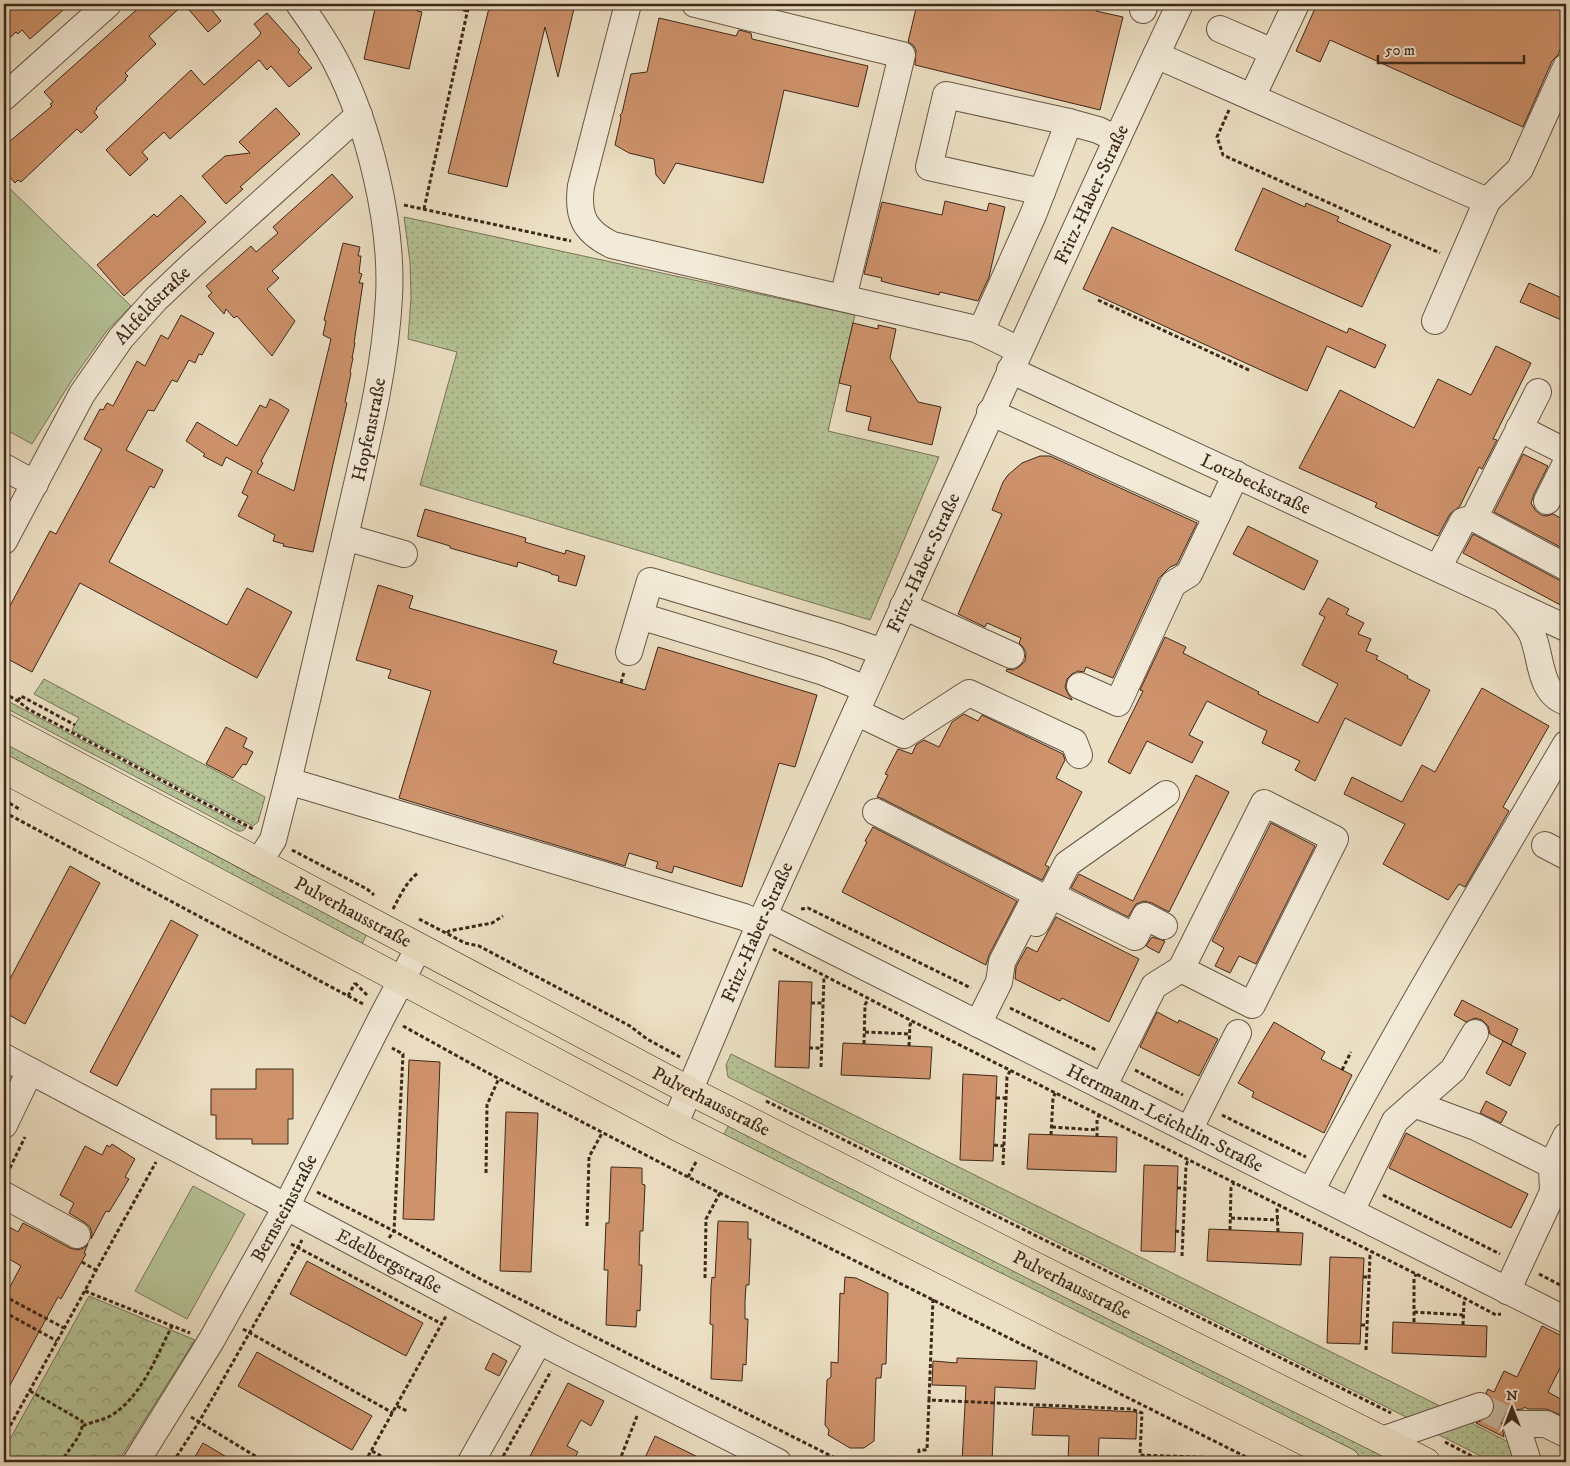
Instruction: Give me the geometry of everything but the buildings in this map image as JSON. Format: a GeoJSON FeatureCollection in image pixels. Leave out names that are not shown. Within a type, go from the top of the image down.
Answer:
{"type":"FeatureCollection","features":[{"type":"Feature","properties":{"kind":"main road","name":"Pulverhausstraße"},"geometry":{"type":"LineString","coordinates":[[4,727],[690,1091],[1426,1462]]}},
{"type":"Feature","properties":{"kind":"main road","name":"Pulverhausstraße"},"geometry":{"type":"LineString","coordinates":[[4,769],[674,1125],[1346,1462]]}},
{"type":"Feature","properties":{"kind":"street"},"geometry":{"type":"LineString","coordinates":[[4,97],[108,4]]}},
{"type":"Feature","properties":{"kind":"street","name":"Hopfenstraße"},"geometry":{"type":"LineString","coordinates":[[258,863],[273,840],[374,413],[386,334],[389,297],[389,254],[381,200],[359,115],[336,62],[298,4]]}},
{"type":"Feature","properties":{"kind":"street","name":"Lotzbeckstraße"},"geometry":{"type":"LineString","coordinates":[[628,4],[581,186],[580,210],[588,227],[594,234],[612,245],[981,331],[1014,360],[1236,474],[1566,628]]}},
{"type":"Feature","properties":{"kind":"street"},"geometry":{"type":"LineString","coordinates":[[695,4],[902,55],[843,298]]}},
{"type":"Feature","properties":{"kind":"street","name":"Fritz-Haber-Straße"},"geometry":{"type":"LineString","coordinates":[[674,1125],[762,920],[990,412],[1180,4]]}},
{"type":"Feature","properties":{"kind":"street"},"geometry":{"type":"LineString","coordinates":[[1245,94],[1273,52],[1296,4]]}},
{"type":"Feature","properties":{"kind":"street"},"geometry":{"type":"LineString","coordinates":[[1220,29],[1273,52]]}},
{"type":"Feature","properties":{"kind":"street"},"geometry":{"type":"LineString","coordinates":[[1156,55],[1486,201]]}},
{"type":"Feature","properties":{"kind":"street"},"geometry":{"type":"LineString","coordinates":[[1435,321],[1486,201],[1520,169],[1566,67]]}},
{"type":"Feature","properties":{"kind":"street"},"geometry":{"type":"LineString","coordinates":[[1042,192],[929,167],[946,94],[1069,122],[1098,130],[1117,139]]}},
{"type":"Feature","properties":{"kind":"street","name":"Altfeldstraße"},"geometry":{"type":"LineString","coordinates":[[4,541],[82,394],[121,338],[156,299],[192,265],[359,115]]}},
{"type":"Feature","properties":{"kind":"street"},"geometry":{"type":"LineString","coordinates":[[981,331],[1042,192],[1069,122]]}},
{"type":"Feature","properties":{"kind":"street"},"geometry":{"type":"LineString","coordinates":[[1474,518],[1538,392]]}},
{"type":"Feature","properties":{"kind":"street"},"geometry":{"type":"LineString","coordinates":[[990,412],[1217,516]]}},
{"type":"Feature","properties":{"kind":"street"},"geometry":{"type":"LineString","coordinates":[[1519,428],[1566,452]]}},
{"type":"Feature","properties":{"kind":"street"},"geometry":{"type":"LineString","coordinates":[[1547,501],[1566,463]]}},
{"type":"Feature","properties":{"kind":"street"},"geometry":{"type":"LineString","coordinates":[[4,467],[35,484]]}},
{"type":"Feature","properties":{"kind":"street"},"geometry":{"type":"LineString","coordinates":[[1080,686],[1118,703],[1173,584],[1189,574],[1236,474]]}},
{"type":"Feature","properties":{"kind":"street"},"geometry":{"type":"LineString","coordinates":[[1438,568],[1463,521],[1474,518],[1566,567]]}},
{"type":"Feature","properties":{"kind":"street"},"geometry":{"type":"LineString","coordinates":[[345,536],[404,554]]}},
{"type":"Feature","properties":{"kind":"street"},"geometry":{"type":"LineString","coordinates":[[629,652],[650,581],[839,637],[883,652]]}},
{"type":"Feature","properties":{"kind":"street","name":"Lotzbeckstraße"},"geometry":{"type":"LineString","coordinates":[[1504,598],[1526,624],[1532,635],[1545,683],[1559,699],[1566,702]]}},
{"type":"Feature","properties":{"kind":"street"},"geometry":{"type":"LineString","coordinates":[[903,606],[1011,655]]}},
{"type":"Feature","properties":{"kind":"street"},"geometry":{"type":"LineString","coordinates":[[640,616],[822,672],[861,700],[904,735],[969,694],[1074,742],[1079,756]]}},
{"type":"Feature","properties":{"kind":"street"},"geometry":{"type":"LineString","coordinates":[[1311,1191],[1354,1109],[1455,932],[1566,744]]}},
{"type":"Feature","properties":{"kind":"street","name":"Herrmann-Leichtlin-Straße"},"geometry":{"type":"LineString","coordinates":[[288,781],[744,917],[762,920],[978,1024],[1566,1320]]}},
{"type":"Feature","properties":{"kind":"street"},"geometry":{"type":"LineString","coordinates":[[978,1024],[995,990],[1012,968],[1067,864],[1166,794]]}},
{"type":"Feature","properties":{"kind":"street"},"geometry":{"type":"LineString","coordinates":[[1103,1087],[1154,986],[1181,969],[1264,803],[1336,839],[1252,1004],[1181,969]]}},
{"type":"Feature","properties":{"kind":"street"},"geometry":{"type":"LineString","coordinates":[[876,812],[1037,894],[1002,962],[995,990]]}},
{"type":"Feature","properties":{"kind":"street"},"geometry":{"type":"LineString","coordinates":[[1051,895],[1135,937],[1145,916],[1164,926]]}},
{"type":"Feature","properties":{"kind":"street","name":"Bernsteinstraße"},"geometry":{"type":"LineString","coordinates":[[136,1462],[211,1342],[286,1206],[377,1025],[419,947]]}},
{"type":"Feature","properties":{"kind":"street"},"geometry":{"type":"LineString","coordinates":[[1189,1130],[1238,1033]]}},
{"type":"Feature","properties":{"kind":"street"},"geometry":{"type":"LineString","coordinates":[[1351,1211],[1395,1121],[1454,1070],[1475,1033]]}},
{"type":"Feature","properties":{"kind":"street","name":"Edelbergstraße"},"geometry":{"type":"LineString","coordinates":[[4,1057],[539,1342],[778,1462]]}},
{"type":"Feature","properties":{"kind":"street"},"geometry":{"type":"LineString","coordinates":[[4,1125],[30,1071]]}},
{"type":"Feature","properties":{"kind":"street"},"geometry":{"type":"LineString","coordinates":[[1414,1104],[1476,1127],[1552,1165]]}},
{"type":"Feature","properties":{"kind":"street"},"geometry":{"type":"LineString","coordinates":[[1507,1290],[1553,1192],[1552,1165],[1566,1136]]}},
{"type":"Feature","properties":{"kind":"street"},"geometry":{"type":"LineString","coordinates":[[4,1195],[77,1235]]}},
{"type":"Feature","properties":{"kind":"street"},"geometry":{"type":"LineString","coordinates":[[471,1462],[539,1342]]}},
{"type":"Feature","properties":{"kind":"street"},"geometry":{"type":"LineString","coordinates":[[1382,1440],[1480,1406]]}},
{"type":"Feature","properties":{"kind":"street"},"geometry":{"type":"LineString","coordinates":[[1528,1462],[1516,1424],[1546,1424],[1566,1434]]}},
{"type":"Feature","properties":{"kind":"path"},"geometry":{"type":"LineString","coordinates":[[444,4],[467,10]]}},
{"type":"Feature","properties":{"kind":"path"},"geometry":{"type":"LineString","coordinates":[[424,209],[468,4]]}},
{"type":"Feature","properties":{"kind":"path"},"geometry":{"type":"LineString","coordinates":[[1245,94],[1217,137],[1224,154],[1460,262]]}},
{"type":"Feature","properties":{"kind":"path"},"geometry":{"type":"LineString","coordinates":[[381,200],[575,242]]}},
{"type":"Feature","properties":{"kind":"path"},"geometry":{"type":"LineString","coordinates":[[1098,300],[1251,371]]}},
{"type":"Feature","properties":{"kind":"path"},"geometry":{"type":"LineString","coordinates":[[4,693],[28,709],[367,889],[373,895]]}},
{"type":"Feature","properties":{"kind":"path"},"geometry":{"type":"LineString","coordinates":[[18,701],[21,696],[75,725]]}},
{"type":"Feature","properties":{"kind":"path"},"geometry":{"type":"LineString","coordinates":[[4,800],[21,810]]}},
{"type":"Feature","properties":{"kind":"path"},"geometry":{"type":"LineString","coordinates":[[4,812],[377,1025],[499,1078],[720,1193],[1256,1462]]}},
{"type":"Feature","properties":{"kind":"path"},"geometry":{"type":"LineString","coordinates":[[394,906],[404,888],[412,877],[418,873]]}},
{"type":"Feature","properties":{"kind":"path"},"geometry":{"type":"LineString","coordinates":[[799,910],[808,908],[995,990],[1117,1060],[1324,1166]]}},
{"type":"Feature","properties":{"kind":"path"},"geometry":{"type":"LineString","coordinates":[[447,933],[449,931],[492,923],[503,916]]}},
{"type":"Feature","properties":{"kind":"path"},"geometry":{"type":"LineString","coordinates":[[762,920],[773,950],[1313,1222]]}},
{"type":"Feature","properties":{"kind":"path"},"geometry":{"type":"LineString","coordinates":[[465,943],[479,946],[630,1026],[647,1038]]}},
{"type":"Feature","properties":{"kind":"path"},"geometry":{"type":"LineString","coordinates":[[821,1067],[824,976]]}},
{"type":"Feature","properties":{"kind":"path"},"geometry":{"type":"LineString","coordinates":[[864,1044],[865,1004],[868,999]]}},
{"type":"Feature","properties":{"kind":"path"},"geometry":{"type":"LineString","coordinates":[[811,1002],[823,1003]]}},
{"type":"Feature","properties":{"kind":"path"},"geometry":{"type":"LineString","coordinates":[[909,1046],[910,1025],[912,1021]]}},
{"type":"Feature","properties":{"kind":"path"},"geometry":{"type":"LineString","coordinates":[[377,1025],[403,1054],[394,1231],[379,1256]]}},
{"type":"Feature","properties":{"kind":"path"},"geometry":{"type":"LineString","coordinates":[[864,1032],[910,1034]]}},
{"type":"Feature","properties":{"kind":"path"},"geometry":{"type":"LineString","coordinates":[[810,1048],[821,1048]]}},
{"type":"Feature","properties":{"kind":"path"},"geometry":{"type":"LineString","coordinates":[[1342,1070],[1351,1052]]}},
{"type":"Feature","properties":{"kind":"path"},"geometry":{"type":"LineString","coordinates":[[1003,1165],[1007,1077],[1010,1071]]}},
{"type":"Feature","properties":{"kind":"path"},"geometry":{"type":"LineString","coordinates":[[486,1174],[487,1105],[499,1078]]}},
{"type":"Feature","properties":{"kind":"path"},"geometry":{"type":"LineString","coordinates":[[1052,1135],[1052,1098],[1055,1093]]}},
{"type":"Feature","properties":{"kind":"path"},"geometry":{"type":"LineString","coordinates":[[996,1098],[1006,1098]]}},
{"type":"Feature","properties":{"kind":"path"},"geometry":{"type":"LineString","coordinates":[[765,1101],[1396,1416],[1483,1462]]}},
{"type":"Feature","properties":{"kind":"path"},"geometry":{"type":"LineString","coordinates":[[1097,1137],[1097,1120],[1099,1115]]}},
{"type":"Feature","properties":{"kind":"path"},"geometry":{"type":"LineString","coordinates":[[1052,1127],[1097,1130]]}},
{"type":"Feature","properties":{"kind":"path"},"geometry":{"type":"LineString","coordinates":[[587,1226],[590,1157],[602,1133]]}},
{"type":"Feature","properties":{"kind":"path"},"geometry":{"type":"LineString","coordinates":[[4,1437],[166,1143]]}},
{"type":"Feature","properties":{"kind":"path"},"geometry":{"type":"LineString","coordinates":[[994,1145],[1004,1146]]}},
{"type":"Feature","properties":{"kind":"path"},"geometry":{"type":"LineString","coordinates":[[1182,1256],[1188,1160]]}},
{"type":"Feature","properties":{"kind":"path"},"geometry":{"type":"LineString","coordinates":[[298,1182],[394,1231],[491,1285],[844,1462]]}},
{"type":"Feature","properties":{"kind":"path"},"geometry":{"type":"LineString","coordinates":[[1230,1230],[1231,1188],[1234,1183]]}},
{"type":"Feature","properties":{"kind":"path"},"geometry":{"type":"LineString","coordinates":[[1364,1185],[1566,1288]]}},
{"type":"Feature","properties":{"kind":"path"},"geometry":{"type":"LineString","coordinates":[[1177,1188],[1185,1188]]}},
{"type":"Feature","properties":{"kind":"path"},"geometry":{"type":"LineString","coordinates":[[704,1278],[706,1219],[720,1193]]}},
{"type":"Feature","properties":{"kind":"path"},"geometry":{"type":"LineString","coordinates":[[173,1462],[199,1422],[298,1248],[325,1196]]}},
{"type":"Feature","properties":{"kind":"path"},"geometry":{"type":"LineString","coordinates":[[1278,1232],[1278,1210],[1280,1206]]}},
{"type":"Feature","properties":{"kind":"path"},"geometry":{"type":"LineString","coordinates":[[1230,1218],[1278,1220]]}},
{"type":"Feature","properties":{"kind":"path"},"geometry":{"type":"LineString","coordinates":[[1176,1231],[1183,1232]]}},
{"type":"Feature","properties":{"kind":"path"},"geometry":{"type":"LineString","coordinates":[[271,1233],[442,1324]]}},
{"type":"Feature","properties":{"kind":"path"},"geometry":{"type":"LineString","coordinates":[[1366,1350],[1370,1256],[1372,1252]]}},
{"type":"Feature","properties":{"kind":"path"},"geometry":{"type":"LineString","coordinates":[[82,1262],[96,1270]]}},
{"type":"Feature","properties":{"kind":"path"},"geometry":{"type":"LineString","coordinates":[[1414,1322],[1414,1279],[1416,1274]]}},
{"type":"Feature","properties":{"kind":"path"},"geometry":{"type":"LineString","coordinates":[[1363,1277],[1369,1277]]}},
{"type":"Feature","properties":{"kind":"path"},"geometry":{"type":"LineString","coordinates":[[85,1290],[211,1342]]}},
{"type":"Feature","properties":{"kind":"path"},"geometry":{"type":"LineString","coordinates":[[4,1296],[64,1328]]}},
{"type":"Feature","properties":{"kind":"path"},"geometry":{"type":"LineString","coordinates":[[365,1462],[398,1406],[456,1297]]}},
{"type":"Feature","properties":{"kind":"path"},"geometry":{"type":"LineString","coordinates":[[919,1453],[919,1450],[927,1450],[933,1299]]}},
{"type":"Feature","properties":{"kind":"path"},"geometry":{"type":"LineString","coordinates":[[1463,1325],[1464,1302],[1466,1299]]}},
{"type":"Feature","properties":{"kind":"path"},"geometry":{"type":"LineString","coordinates":[[4,1312],[57,1342]]}},
{"type":"Feature","properties":{"kind":"path"},"geometry":{"type":"LineString","coordinates":[[1414,1312],[1463,1315]]}},
{"type":"Feature","properties":{"kind":"path"},"geometry":{"type":"LineString","coordinates":[[224,1318],[393,1413]]}},
{"type":"Feature","properties":{"kind":"path"},"geometry":{"type":"LineString","coordinates":[[1361,1325],[1367,1325]]}},
{"type":"Feature","properties":{"kind":"path"},"geometry":{"type":"LineString","coordinates":[[83,1426],[115,1414],[124,1405],[149,1372],[172,1326]]}},
{"type":"Feature","properties":{"kind":"path"},"geometry":{"type":"LineString","coordinates":[[500,1462],[562,1354]]}},
{"type":"Feature","properties":{"kind":"path"},"geometry":{"type":"LineString","coordinates":[[30,1391],[82,1421],[81,1432],[61,1462]]}},
{"type":"Feature","properties":{"kind":"path"},"geometry":{"type":"LineString","coordinates":[[619,1462],[645,1395]]}},
{"type":"Feature","properties":{"kind":"path"},"geometry":{"type":"LineString","coordinates":[[929,1400],[1132,1409],[1142,1414]]}},
{"type":"Feature","properties":{"kind":"path"},"geometry":{"type":"LineString","coordinates":[[171,1406],[265,1462]]}},
{"type":"Feature","properties":{"kind":"path"},"geometry":{"type":"LineString","coordinates":[[398,1406],[407,1411]]}},
{"type":"Feature","properties":{"kind":"path"},"geometry":{"type":"LineString","coordinates":[[1145,1407],[1142,1414],[1140,1455],[1250,1460]]}},
{"type":"Feature","properties":{"kind":"path"},"geometry":{"type":"LineString","coordinates":[[372,1451],[381,1456]]}},
{"type":"Feature","properties":{"kind":"green space"},"geometry":{"type":"Polygon","coordinates":[[[4,183],[131,306],[106,332],[72,380],[32,444],[4,430],[4,183]]]}},
{"type":"Feature","properties":{"kind":"green space"},"geometry":{"type":"Polygon","coordinates":[[[404,217],[855,315],[828,431],[939,457],[870,620],[420,485],[457,352],[408,339],[411,298],[410,262],[404,217]]]}},
{"type":"Feature","properties":{"kind":"green space"},"geometry":{"type":"Polygon","coordinates":[[[44,679],[265,797],[258,822],[253,826],[72,730],[79,718],[34,694],[44,679]]]}},
{"type":"Feature","properties":{"kind":"green space"},"geometry":{"type":"Polygon","coordinates":[[[4,699],[246,828],[238,831],[4,707],[4,699]]]}},
{"type":"Feature","properties":{"kind":"green space"},"geometry":{"type":"Polygon","coordinates":[[[4,742],[368,932],[361,946],[4,756],[4,742]]]}},
{"type":"Feature","properties":{"kind":"green space"},"geometry":{"type":"Polygon","coordinates":[[[731,1054],[1446,1409],[1410,1419],[728,1077],[726,1065],[731,1054]]]}},
{"type":"Feature","properties":{"kind":"green space"},"geometry":{"type":"Polygon","coordinates":[[[729,1125],[1403,1462],[1370,1462],[722,1138],[729,1125]]]}},
{"type":"Feature","properties":{"kind":"green space"},"geometry":{"type":"Polygon","coordinates":[[[193,1186],[245,1214],[187,1319],[135,1291],[193,1186]]]}},
{"type":"Feature","properties":{"kind":"green space"},"geometry":{"type":"Polygon","coordinates":[[[89,1296],[195,1340],[118,1462],[4,1462],[4,1450],[89,1296]]]}},
{"type":"Feature","properties":{"kind":"green space"},"geometry":{"type":"Polygon","coordinates":[[[1468,1421],[1512,1444],[1518,1462],[1493,1462],[1433,1432],[1468,1421]]]}},
{"type":"Feature","properties":{"kind":"tunnel"},"geometry":{"type":"LineString","coordinates":[[1480,1406],[1516,1424]]}}]}
